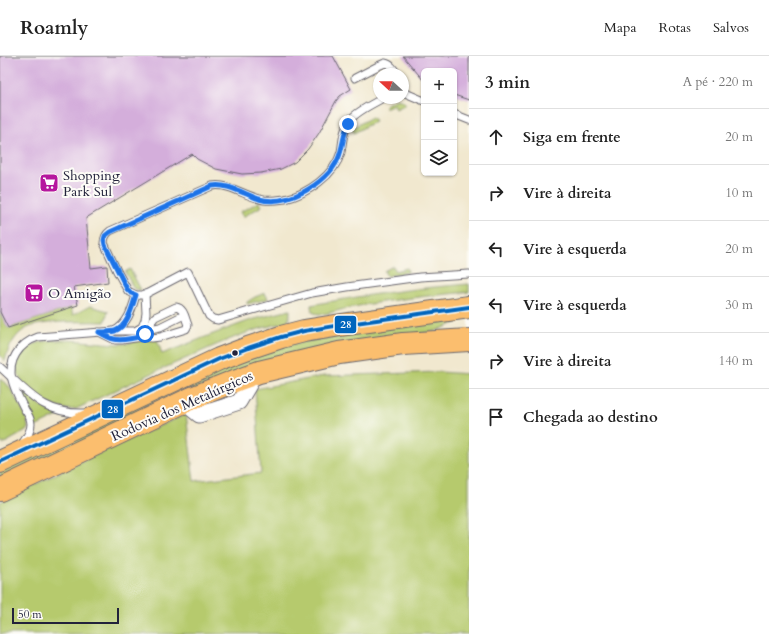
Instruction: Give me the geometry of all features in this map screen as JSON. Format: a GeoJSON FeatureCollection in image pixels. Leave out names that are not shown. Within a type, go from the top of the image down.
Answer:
{"type":"FeatureCollection","features":[{"type":"Feature","properties":{"kind":"main road"},"geometry":{"type":"LineString","coordinates":[[8,458],[219,359],[281,337],[304,331],[341,325],[469,307]]}},
{"type":"Feature","properties":{"kind":"main road","name":"Rodovia dos Metalúrgicos"},"geometry":{"type":"LineString","coordinates":[[0,490],[183,402],[230,382],[256,373],[339,354],[403,344],[469,340]]}},
{"type":"Feature","properties":{"kind":"lane"},"geometry":{"type":"LineString","coordinates":[[374,68],[385,63],[393,68]]}},
{"type":"Feature","properties":{"kind":"lane"},"geometry":{"type":"LineString","coordinates":[[355,78],[373,69]]}},
{"type":"Feature","properties":{"kind":"lane"},"geometry":{"type":"LineString","coordinates":[[409,94],[421,100]]}},
{"type":"Feature","properties":{"kind":"lane"},"geometry":{"type":"LineString","coordinates":[[373,104],[349,120],[340,155],[334,167],[318,182],[297,195],[279,200],[264,200],[224,186],[216,185],[107,234],[104,240],[105,245],[127,289],[136,295],[145,294],[188,272],[209,316],[218,320],[312,293],[420,277],[469,274]]}},
{"type":"Feature","properties":{"kind":"lane"},"geometry":{"type":"LineString","coordinates":[[457,115],[469,120]]}},
{"type":"Feature","properties":{"kind":"lane"},"geometry":{"type":"LineString","coordinates":[[8,458],[28,434],[31,424],[29,416],[17,394],[10,376],[11,366],[16,354],[28,342],[44,336],[114,331],[132,332],[139,330],[145,320],[145,294]]}},
{"type":"Feature","properties":{"kind":"lane"},"geometry":{"type":"LineString","coordinates":[[114,331],[122,326],[128,317],[136,295]]}},
{"type":"Feature","properties":{"kind":"lane"},"geometry":{"type":"LineString","coordinates":[[99,332],[112,339],[118,340],[142,337],[160,337],[186,329],[188,325],[182,309],[177,307],[173,308],[155,317],[152,321],[150,329],[142,337]]}},
{"type":"Feature","properties":{"kind":"lane"},"geometry":{"type":"LineString","coordinates":[[150,329],[160,327],[184,315]]}},
{"type":"Feature","properties":{"kind":"lane"},"geometry":{"type":"LineString","coordinates":[[0,367],[40,403],[59,411],[88,413],[113,408]]}},
{"type":"Feature","properties":{"kind":"green space"},"geometry":{"type":"Polygon","coordinates":[[[387,104],[394,104],[385,108],[385,105],[387,104]]]}},
{"type":"Feature","properties":{"kind":"green space"},"geometry":{"type":"Polygon","coordinates":[[[394,104],[406,104],[396,109],[394,104]]]}},
{"type":"Feature","properties":{"kind":"green space"},"geometry":{"type":"Polygon","coordinates":[[[372,117],[375,121],[354,133],[352,128],[372,117]]]}},
{"type":"Feature","properties":{"kind":"green space"},"geometry":{"type":"Polygon","coordinates":[[[259,202],[262,206],[243,217],[240,212],[259,202]]]}},
{"type":"Feature","properties":{"kind":"green space"},"geometry":{"type":"Polygon","coordinates":[[[393,266],[396,271],[407,268],[408,272],[387,276],[384,271],[393,266]]]}},
{"type":"Feature","properties":{"kind":"green space"},"geometry":{"type":"Polygon","coordinates":[[[130,269],[141,290],[134,289],[125,272],[130,269]]]}},
{"type":"Feature","properties":{"kind":"green space"},"geometry":{"type":"Polygon","coordinates":[[[469,284],[469,292],[390,301],[325,314],[314,313],[311,308],[311,305],[370,295],[469,284]]]}},
{"type":"Feature","properties":{"kind":"green space"},"geometry":{"type":"Polygon","coordinates":[[[265,293],[268,299],[247,304],[247,302],[255,297],[265,293]]]}},
{"type":"Feature","properties":{"kind":"green space"},"geometry":{"type":"Polygon","coordinates":[[[90,306],[108,311],[105,322],[65,322],[34,325],[19,334],[10,346],[5,361],[0,355],[0,312],[8,328],[71,308],[73,315],[90,306]]]}},
{"type":"Feature","properties":{"kind":"green space"},"geometry":{"type":"Polygon","coordinates":[[[290,310],[289,318],[284,323],[259,329],[222,342],[145,376],[76,409],[59,408],[42,399],[26,386],[17,372],[17,363],[21,354],[30,346],[39,342],[74,340],[120,344],[157,339],[162,354],[251,320],[290,310]]]}},
{"type":"Feature","properties":{"kind":"green space"},"geometry":{"type":"Polygon","coordinates":[[[465,319],[436,331],[334,349],[0,484],[0,471],[165,392],[275,347],[416,322],[465,319]]]}},
{"type":"Feature","properties":{"kind":"green space"},"geometry":{"type":"Polygon","coordinates":[[[439,372],[469,374],[469,634],[0,634],[0,502],[84,460],[186,414],[194,481],[261,473],[255,389],[324,376],[439,372]]]}},
{"type":"Feature","properties":{"kind":"green space"},"geometry":{"type":"Polygon","coordinates":[[[0,379],[9,386],[27,419],[28,428],[26,431],[3,444],[0,442],[0,379]]]}},
{"type":"Feature","properties":{"kind":"green space"},"geometry":{"type":"Polygon","coordinates":[[[18,386],[48,411],[60,415],[33,428],[18,386]]]}},
{"type":"Feature","properties":{"kind":"building","name":"Shopping Park Sul"},"geometry":{"type":"Polygon","coordinates":[[[0,56],[333,56],[351,89],[340,96],[336,101],[319,133],[308,149],[295,162],[281,169],[261,173],[242,174],[216,169],[197,159],[192,154],[86,218],[91,268],[107,266],[108,282],[74,287],[78,305],[8,328],[0,312],[0,56]]]}},
{"type":"Feature","properties":{"kind":"building"},"geometry":{"type":"Polygon","coordinates":[[[403,56],[469,56],[469,100],[457,96],[457,68],[421,68],[421,77],[403,56]]]}},
{"type":"Feature","properties":{"kind":"transit line","name":"28"},"geometry":{"type":"LineString","coordinates":[[0,462],[219,359],[281,337],[304,331],[341,325],[469,307]]}},
{"type":"Feature","properties":{"kind":"place","name":"Shopping Park Sul"},"geometry":{"type":"Point","coordinates":[49,183]}},
{"type":"Feature","properties":{"kind":"place","name":"O Amigão"},"geometry":{"type":"Point","coordinates":[34,293]}},
{"type":"Feature","properties":{"kind":"route"},"geometry":{"type":"LineString","coordinates":[[145,334],[142,337],[115,340],[99,332],[114,331],[122,326],[130,313],[136,295],[128,291],[117,271],[104,243],[105,236],[110,232],[208,187],[216,185],[224,186],[264,200],[279,200],[297,195],[318,182],[334,167],[340,155],[344,132],[348,124]]}}]}
